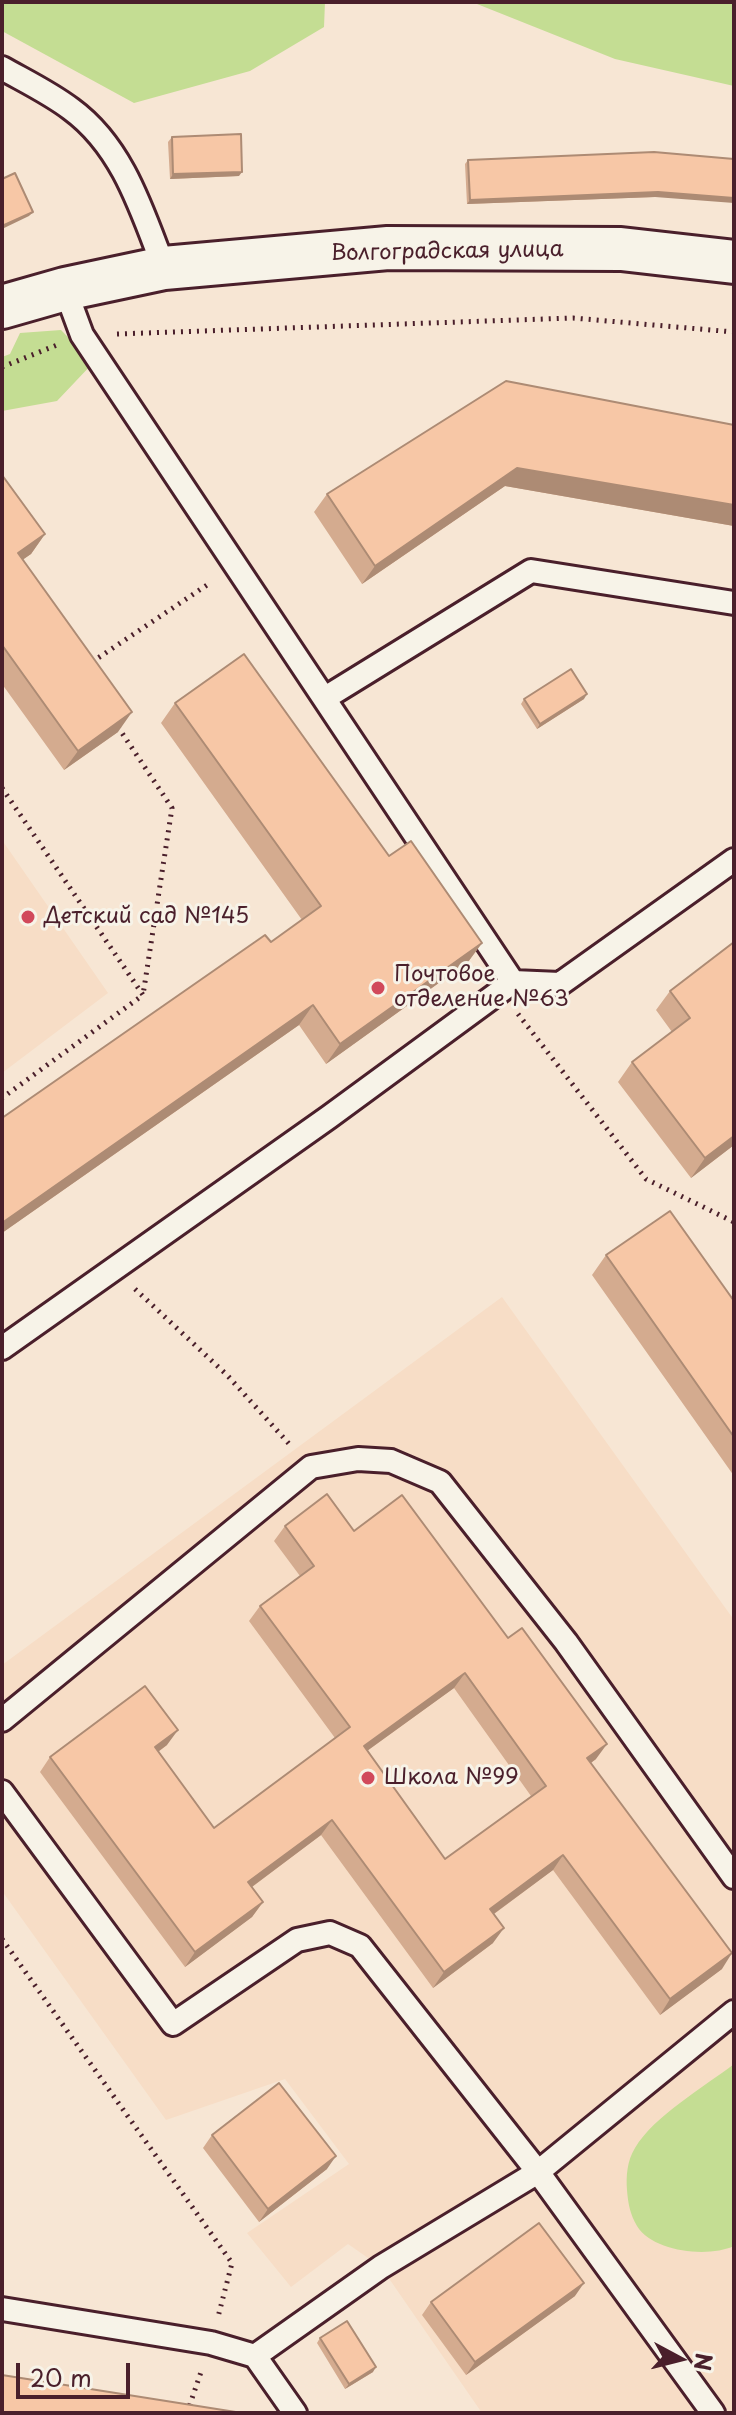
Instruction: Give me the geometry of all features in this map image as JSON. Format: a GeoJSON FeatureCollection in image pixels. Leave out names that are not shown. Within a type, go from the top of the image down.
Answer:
{"type":"FeatureCollection","features":[{"type":"Feature","properties":{"kind":"street","name":"Волгоградская улица"},"geometry":{"type":"LineString","coordinates":[[2,307],[65,289],[164,268],[388,248],[621,249],[734,262]]}},
{"type":"Feature","properties":{"kind":"lane"},"geometry":{"type":"LineString","coordinates":[[2,68],[73,110],[103,140],[128,176],[164,268]]}},
{"type":"Feature","properties":{"kind":"lane"},"geometry":{"type":"LineString","coordinates":[[65,289],[82,335],[325,698],[507,987]]}},
{"type":"Feature","properties":{"kind":"lane"},"geometry":{"type":"LineString","coordinates":[[325,698],[531,571],[734,603]]}},
{"type":"Feature","properties":{"kind":"lane"},"geometry":{"type":"LineString","coordinates":[[2,1348],[507,987],[560,984],[734,860]]}},
{"type":"Feature","properties":{"kind":"lane"},"geometry":{"type":"LineString","coordinates":[[2,1720],[311,1467],[358,1459],[391,1461],[440,1482],[566,1642],[734,1877]]}},
{"type":"Feature","properties":{"kind":"lane"},"geometry":{"type":"LineString","coordinates":[[2,1792],[173,2024],[297,1940],[330,1933],[360,1946],[538,2172],[713,2413]]}},
{"type":"Feature","properties":{"kind":"lane"},"geometry":{"type":"LineString","coordinates":[[255,2356],[381,2267],[538,2172],[734,2012]]}},
{"type":"Feature","properties":{"kind":"lane"},"geometry":{"type":"LineString","coordinates":[[2,2309],[211,2343],[255,2356],[295,2413]]}},
{"type":"Feature","properties":{"kind":"path"},"geometry":{"type":"LineString","coordinates":[[2,367],[82,335],[573,318],[734,332]]}},
{"type":"Feature","properties":{"kind":"path"},"geometry":{"type":"LineString","coordinates":[[81,670],[236,565]]}},
{"type":"Feature","properties":{"kind":"path"},"geometry":{"type":"LineString","coordinates":[[2,1098],[143,995],[172,808],[114,720]]}},
{"type":"Feature","properties":{"kind":"path"},"geometry":{"type":"LineString","coordinates":[[2,788],[143,995]]}},
{"type":"Feature","properties":{"kind":"path"},"geometry":{"type":"LineString","coordinates":[[507,987],[646,1179],[734,1222]]}},
{"type":"Feature","properties":{"kind":"path"},"geometry":{"type":"LineString","coordinates":[[114,1269],[227,1375],[311,1467]]}},
{"type":"Feature","properties":{"kind":"path"},"geometry":{"type":"LineString","coordinates":[[2,1939],[232,2263],[211,2343],[187,2413]]}},
{"type":"Feature","properties":{"kind":"shaded area","name":"Детский сад №145"},"geometry":{"type":"Polygon","coordinates":[[[2,840],[108,993],[2,1073],[2,840]]]}},
{"type":"Feature","properties":{"kind":"shaded area","name":"Школа №99"},"geometry":{"type":"Polygon","coordinates":[[[502,1297],[734,1620],[734,2413],[482,2413],[381,2267],[348,2244],[291,2287],[247,2233],[349,2164],[285,2079],[166,2120],[2,1891],[2,1665],[502,1297]]]}},
{"type":"Feature","properties":{"kind":"green space"},"geometry":{"type":"Polygon","coordinates":[[[2,2],[325,2],[324,27],[250,71],[134,103],[2,31],[2,2]]]}},
{"type":"Feature","properties":{"kind":"green space"},"geometry":{"type":"Polygon","coordinates":[[[472,2],[734,2],[734,86],[615,59],[472,2]]]}},
{"type":"Feature","properties":{"kind":"green space"},"geometry":{"type":"Polygon","coordinates":[[[61,330],[93,363],[57,401],[2,411],[2,357],[10,354],[20,333],[61,330]]]}},
{"type":"Feature","properties":{"kind":"green space"},"geometry":{"type":"Polygon","coordinates":[[[734,2064],[734,2246],[696,2252],[655,2242],[637,2226],[629,2204],[627,2185],[630,2158],[643,2136],[654,2125],[734,2064]]]}},
{"type":"Feature","properties":{"kind":"building"},"geometry":{"type":"Polygon","coordinates":[[[241,134],[242,172],[173,174],[172,137],[241,134]]]}},
{"type":"Feature","properties":{"kind":"building"},"geometry":{"type":"Polygon","coordinates":[[[654,152],[734,159],[734,198],[658,192],[470,200],[468,160],[654,152]]]}},
{"type":"Feature","properties":{"kind":"building"},"geometry":{"type":"Polygon","coordinates":[[[15,173],[33,212],[2,226],[2,179],[15,173]]]}},
{"type":"Feature","properties":{"kind":"building"},"geometry":{"type":"Polygon","coordinates":[[[506,381],[734,425],[734,505],[517,468],[375,566],[327,494],[506,381]]]}},
{"type":"Feature","properties":{"kind":"building"},"geometry":{"type":"Polygon","coordinates":[[[2,475],[45,534],[18,553],[132,712],[78,751],[2,645],[2,475]]]}},
{"type":"Feature","properties":{"kind":"building"},"geometry":{"type":"Polygon","coordinates":[[[244,654],[389,856],[411,841],[482,943],[340,1044],[313,1005],[2,1223],[2,1118],[265,935],[271,942],[321,906],[175,703],[244,654]]]}},
{"type":"Feature","properties":{"kind":"building"},"geometry":{"type":"Polygon","coordinates":[[[571,669],[587,694],[540,724],[524,699],[571,669]]]}},
{"type":"Feature","properties":{"kind":"building"},"geometry":{"type":"Polygon","coordinates":[[[734,942],[734,1136],[705,1158],[632,1062],[690,1018],[670,991],[734,942]]]}},
{"type":"Feature","properties":{"kind":"building"},"geometry":{"type":"Polygon","coordinates":[[[670,1211],[734,1301],[734,1437],[606,1255],[670,1211]]]}},
{"type":"Feature","properties":{"kind":"building"},"geometry":{"type":"Polygon","coordinates":[[[327,1494],[354,1531],[402,1495],[508,1638],[522,1628],[607,1744],[587,1758],[732,1953],[670,1999],[563,1855],[490,1909],[504,1928],[444,1972],[332,1820],[248,1882],[263,1902],[195,1952],[50,1757],[145,1686],[178,1730],[155,1747],[214,1828],[350,1727],[260,1606],[314,1566],[285,1526],[327,1494]],[[465,1673],[364,1746],[445,1859],[546,1786],[465,1673]]]}},
{"type":"Feature","properties":{"kind":"building"},"geometry":{"type":"Polygon","coordinates":[[[279,2083],[336,2156],[268,2209],[212,2135],[279,2083]]]}},
{"type":"Feature","properties":{"kind":"building"},"geometry":{"type":"Polygon","coordinates":[[[539,2223],[584,2283],[475,2362],[431,2302],[539,2223]]]}},
{"type":"Feature","properties":{"kind":"building"},"geometry":{"type":"Polygon","coordinates":[[[347,2321],[376,2367],[349,2384],[320,2338],[347,2321]]]}},
{"type":"Feature","properties":{"kind":"building"},"geometry":{"type":"Polygon","coordinates":[[[2,2375],[242,2413],[2,2413],[2,2375]]]}},
{"type":"Feature","properties":{"kind":"place","name":"Детский сад №145"},"geometry":{"type":"Point","coordinates":[28,917]}},
{"type":"Feature","properties":{"kind":"place","name":"Почтовое отделение №63"},"geometry":{"type":"Point","coordinates":[378,988]}},
{"type":"Feature","properties":{"kind":"place","name":"Школа №99"},"geometry":{"type":"Point","coordinates":[368,1778]}}]}
